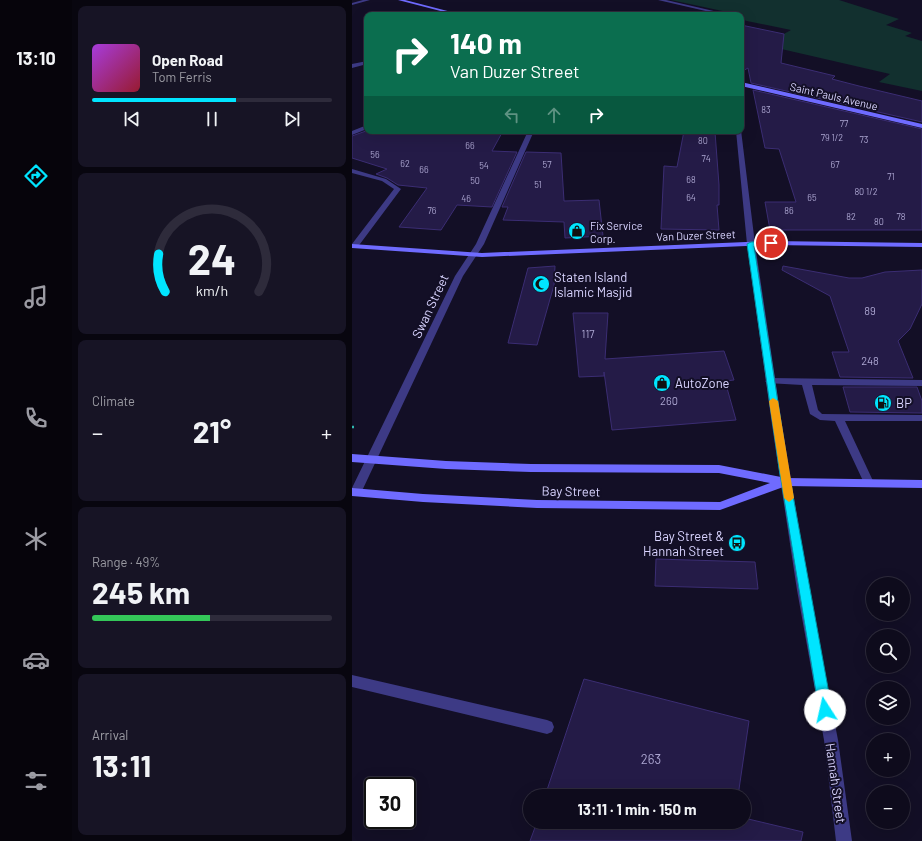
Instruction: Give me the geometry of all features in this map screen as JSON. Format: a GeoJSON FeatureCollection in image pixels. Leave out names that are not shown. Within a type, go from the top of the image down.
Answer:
{"type":"FeatureCollection","features":[{"type":"Feature","properties":{"kind":"main road"},"geometry":{"type":"LineString","coordinates":[[400,0],[449,12]]}},
{"type":"Feature","properties":{"kind":"main road","name":"Saint Pauls Avenue"},"geometry":{"type":"LineString","coordinates":[[744,86],[922,126]]}},
{"type":"Feature","properties":{"kind":"main road","name":"Van Duzer Street"},"geometry":{"type":"LineString","coordinates":[[353,246],[472,255],[751,244],[922,245]]}},
{"type":"Feature","properties":{"kind":"main road","name":"Bay Street"},"geometry":{"type":"LineString","coordinates":[[352,458],[453,465],[580,470],[719,469],[786,482],[922,484]]}},
{"type":"Feature","properties":{"kind":"main road","name":"Bay Street"},"geometry":{"type":"LineString","coordinates":[[353,495],[537,504],[720,506],[786,482]]}},
{"type":"Feature","properties":{"kind":"street"},"geometry":{"type":"LineString","coordinates":[[352,4],[368,0]]}},
{"type":"Feature","properties":{"kind":"street"},"geometry":{"type":"LineString","coordinates":[[660,0],[715,12]]}},
{"type":"Feature","properties":{"kind":"street"},"geometry":{"type":"LineString","coordinates":[[352,66],[364,63]]}},
{"type":"Feature","properties":{"kind":"street"},"geometry":{"type":"LineString","coordinates":[[352,133],[364,128]]}},
{"type":"Feature","properties":{"kind":"street","name":"Swan Street"},"geometry":{"type":"LineString","coordinates":[[353,495],[372,460],[459,276],[480,244],[530,134]]}},
{"type":"Feature","properties":{"kind":"street","name":"Hannah Street"},"geometry":{"type":"LineString","coordinates":[[740,134],[751,244],[770,381],[837,784],[844,841]]}},
{"type":"Feature","properties":{"kind":"street"},"geometry":{"type":"LineString","coordinates":[[352,171],[384,180],[398,189],[353,246]]}},
{"type":"Feature","properties":{"kind":"street"},"geometry":{"type":"LineString","coordinates":[[770,381],[806,381],[853,386],[895,387],[922,383]]}},
{"type":"Feature","properties":{"kind":"street"},"geometry":{"type":"LineString","coordinates":[[806,381],[813,412],[820,417],[838,418],[862,415],[922,418]]}},
{"type":"Feature","properties":{"kind":"street"},"geometry":{"type":"LineString","coordinates":[[838,418],[869,483]]}},
{"type":"Feature","properties":{"kind":"street"},"geometry":{"type":"LineString","coordinates":[[352,681],[547,727]]}},
{"type":"Feature","properties":{"kind":"green space"},"geometry":{"type":"Polygon","coordinates":[[[671,0],[839,0],[899,19],[886,25],[912,33],[905,36],[922,41],[922,91],[879,82],[890,74],[764,45],[791,30],[744,20],[744,12],[727,12],[671,0]]]}},
{"type":"Feature","properties":{"kind":"building"},"geometry":{"type":"Polygon","coordinates":[[[744,26],[784,34],[781,63],[835,76],[832,79],[922,101],[922,122],[751,83],[748,68],[744,70],[744,26]]]}},
{"type":"Feature","properties":{"kind":"building"},"geometry":{"type":"Polygon","coordinates":[[[753,90],[922,129],[922,230],[770,230],[765,202],[796,202],[779,149],[765,148],[753,90]]]}},
{"type":"Feature","properties":{"kind":"building"},"geometry":{"type":"Polygon","coordinates":[[[364,132],[364,134],[501,134],[492,151],[517,152],[492,207],[457,205],[441,230],[399,227],[427,188],[398,185],[387,178],[376,174],[387,169],[352,158],[352,136],[364,132]]]}},
{"type":"Feature","properties":{"kind":"building"},"geometry":{"type":"Polygon","coordinates":[[[683,134],[715,134],[719,185],[719,205],[717,205],[719,230],[661,229],[664,166],[677,167],[683,134]]]}},
{"type":"Feature","properties":{"kind":"building"},"geometry":{"type":"Polygon","coordinates":[[[526,152],[561,153],[564,201],[599,200],[603,236],[565,238],[564,222],[503,220],[508,207],[502,207],[526,152]]]}},
{"type":"Feature","properties":{"kind":"building"},"geometry":{"type":"Polygon","coordinates":[[[555,266],[554,285],[537,345],[508,343],[528,268],[555,266]]]}},
{"type":"Feature","properties":{"kind":"building"},"geometry":{"type":"Polygon","coordinates":[[[783,266],[849,278],[862,278],[885,272],[922,270],[922,304],[910,329],[898,341],[913,378],[840,377],[832,352],[849,352],[830,296],[782,270],[783,266]]]}},
{"type":"Feature","properties":{"kind":"building"},"geometry":{"type":"Polygon","coordinates":[[[573,313],[608,313],[605,359],[724,351],[734,380],[725,381],[736,420],[612,430],[604,372],[604,376],[579,377],[573,313]]]}},
{"type":"Feature","properties":{"kind":"building"},"geometry":{"type":"Polygon","coordinates":[[[843,387],[917,387],[922,401],[922,413],[850,412],[843,387]]]}},
{"type":"Feature","properties":{"kind":"building"},"geometry":{"type":"Polygon","coordinates":[[[656,559],[755,562],[758,589],[655,586],[656,559]]]}},
{"type":"Feature","properties":{"kind":"building"},"geometry":{"type":"Polygon","coordinates":[[[584,679],[749,721],[739,789],[547,789],[584,679]]]}},
{"type":"Feature","properties":{"kind":"building"},"geometry":{"type":"Polygon","coordinates":[[[751,820],[803,832],[801,841],[530,841],[534,829],[751,829],[751,820]]]}},
{"type":"Feature","properties":{"kind":"slow traffic"},"geometry":{"type":"LineString","coordinates":[[773,401],[789,498]]}},
{"type":"Feature","properties":{"kind":"place","name":"Fix Service Corp."},"geometry":{"type":"Point","coordinates":[577,231]}},
{"type":"Feature","properties":{"kind":"place","name":"Staten Island Islamic Masjid"},"geometry":{"type":"Point","coordinates":[541,284]}},
{"type":"Feature","properties":{"kind":"place","name":"AutoZone"},"geometry":{"type":"Point","coordinates":[662,383]}},
{"type":"Feature","properties":{"kind":"place","name":"BP"},"geometry":{"type":"Point","coordinates":[883,403]}},
{"type":"Feature","properties":{"kind":"place","name":"Bay Street & Hannah Street"},"geometry":{"type":"Point","coordinates":[737,543]}},
{"type":"Feature","properties":{"kind":"route"},"geometry":{"type":"LineString","coordinates":[[771,243],[751,244],[784,468],[825,710]]}}]}
